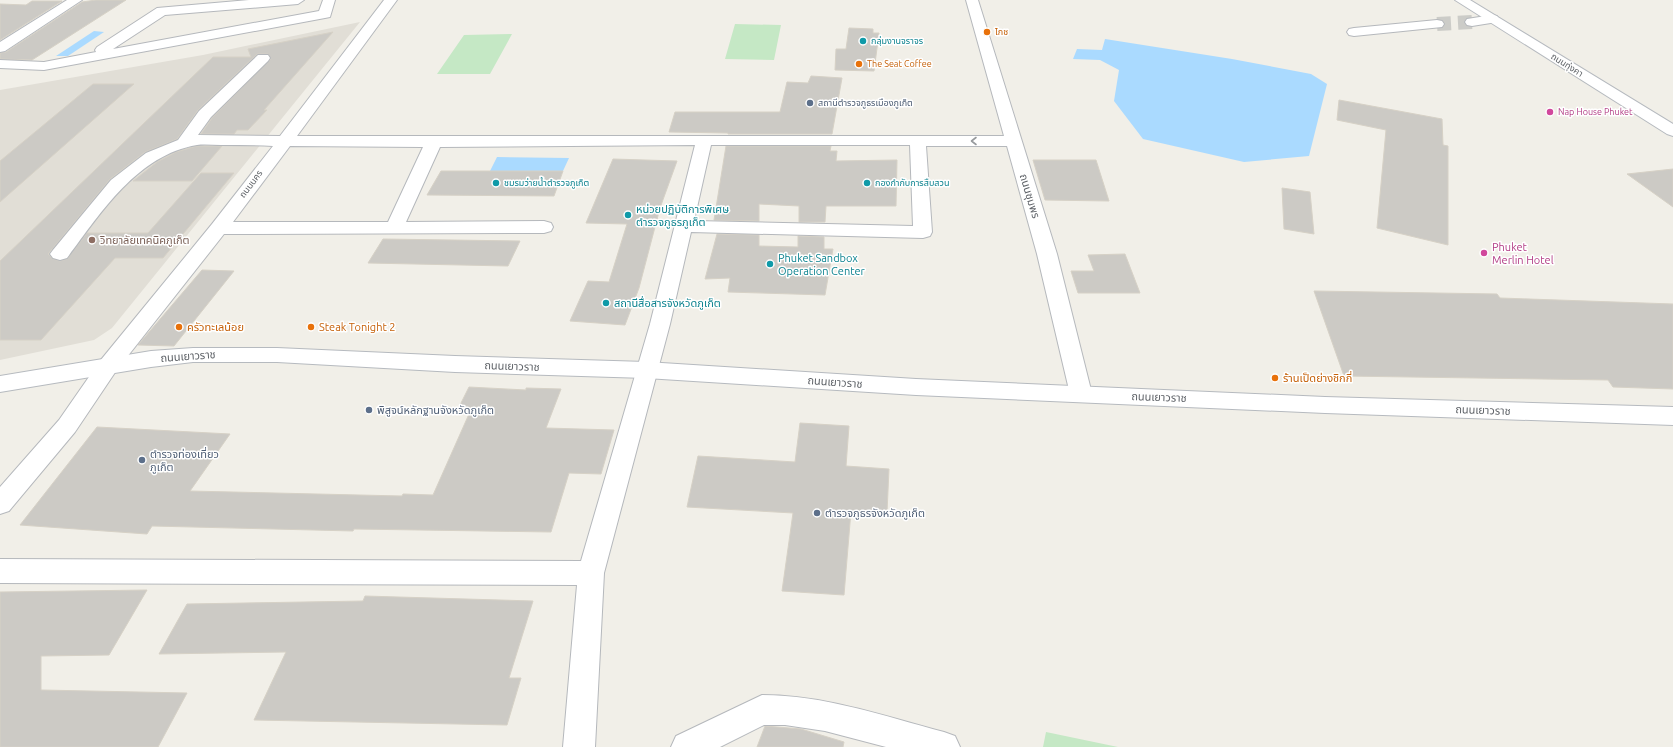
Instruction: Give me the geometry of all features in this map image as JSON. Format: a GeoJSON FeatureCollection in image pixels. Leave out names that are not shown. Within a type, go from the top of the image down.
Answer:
{"type":"FeatureCollection","features":[{"type":"Feature","properties":{"kind":"street"},"geometry":{"type":"LineString","coordinates":[[0,48],[76,0]]}},
{"type":"Feature","properties":{"kind":"street"},"geometry":{"type":"LineString","coordinates":[[94,55],[162,11],[232,3],[298,0]]}},
{"type":"Feature","properties":{"kind":"street"},"geometry":{"type":"LineString","coordinates":[[0,64],[44,66],[94,55],[325,14],[329,0]]}},
{"type":"Feature","properties":{"kind":"street","name":"ถนนนคร"},"geometry":{"type":"LineString","coordinates":[[0,504],[67,426],[108,366],[219,228],[391,0]]}},
{"type":"Feature","properties":{"kind":"street","name":"ถนนชุมพร"},"geometry":{"type":"LineString","coordinates":[[972,0],[1047,254],[1081,394]]}},
{"type":"Feature","properties":{"kind":"street","name":"ถนนทุ่งคา"},"geometry":{"type":"LineString","coordinates":[[1461,0],[1673,131]]}},
{"type":"Feature","properties":{"kind":"street"},"geometry":{"type":"LineString","coordinates":[[1472,22],[1492,19]]}},
{"type":"Feature","properties":{"kind":"street"},"geometry":{"type":"LineString","coordinates":[[1354,32],[1437,24]]}},
{"type":"Feature","properties":{"kind":"street"},"geometry":{"type":"LineString","coordinates":[[184,143],[205,114],[263,58]]}},
{"type":"Feature","properties":{"kind":"street"},"geometry":{"type":"LineString","coordinates":[[60,254],[100,204],[130,171],[162,150],[196,140],[434,142],[1013,141]]}},
{"type":"Feature","properties":{"kind":"street"},"geometry":{"type":"LineString","coordinates":[[579,747],[591,574],[685,226],[704,141]]}},
{"type":"Feature","properties":{"kind":"street"},"geometry":{"type":"LineString","coordinates":[[685,226],[923,232],[918,141]]}},
{"type":"Feature","properties":{"kind":"street"},"geometry":{"type":"LineString","coordinates":[[394,228],[434,142]]}},
{"type":"Feature","properties":{"kind":"street"},"geometry":{"type":"LineString","coordinates":[[219,228],[544,228]]}},
{"type":"Feature","properties":{"kind":"street","name":"ถนนเยาวราช"},"geometry":{"type":"LineString","coordinates":[[0,384],[151,359],[234,354],[455,364],[646,370],[916,387],[1333,405],[1673,416]]}},
{"type":"Feature","properties":{"kind":"street"},"geometry":{"type":"LineString","coordinates":[[0,571],[591,574]]}},
{"type":"Feature","properties":{"kind":"street"},"geometry":{"type":"LineString","coordinates":[[687,747],[756,713],[772,709],[825,716],[944,747]]}},
{"type":"Feature","properties":{"kind":"shaded area","name":"วิทยาลัยเทคนิคภูเก็ต"},"geometry":{"type":"Polygon","coordinates":[[[360,22],[112,328],[94,340],[0,360],[0,90],[203,55],[360,22]]]}},
{"type":"Feature","properties":{"kind":"green space"},"geometry":{"type":"Polygon","coordinates":[[[735,24],[781,25],[774,60],[725,59],[735,24]]]}},
{"type":"Feature","properties":{"kind":"green space"},"geometry":{"type":"Polygon","coordinates":[[[512,34],[490,74],[437,74],[464,35],[512,34]]]}},
{"type":"Feature","properties":{"kind":"green space"},"geometry":{"type":"Polygon","coordinates":[[[1046,732],[1118,747],[1043,747],[1046,732]]]}},
{"type":"Feature","properties":{"kind":"water"},"geometry":{"type":"Polygon","coordinates":[[[94,31],[104,32],[68,56],[56,56],[94,31]]]}},
{"type":"Feature","properties":{"kind":"water"},"geometry":{"type":"Polygon","coordinates":[[[1105,39],[1232,59],[1311,74],[1327,84],[1309,156],[1244,162],[1143,139],[1114,101],[1119,70],[1100,60],[1073,59],[1077,49],[1102,50],[1105,39]]]}},
{"type":"Feature","properties":{"kind":"water"},"geometry":{"type":"Polygon","coordinates":[[[497,157],[569,158],[563,171],[490,171],[497,157]]]}},
{"type":"Feature","properties":{"kind":"building"},"geometry":{"type":"Polygon","coordinates":[[[96,0],[126,0],[32,60],[0,59],[0,53],[6,52],[82,2],[96,0]]]}},
{"type":"Feature","properties":{"kind":"building"},"geometry":{"type":"Polygon","coordinates":[[[32,1],[62,1],[0,40],[0,4],[26,5],[32,1]]]}},
{"type":"Feature","properties":{"kind":"building"},"geometry":{"type":"Polygon","coordinates":[[[849,28],[873,29],[873,33],[879,33],[874,71],[835,70],[836,49],[846,49],[849,28]]]}},
{"type":"Feature","properties":{"kind":"building"},"geometry":{"type":"Polygon","coordinates":[[[333,32],[264,110],[267,110],[248,130],[237,130],[234,134],[201,134],[212,118],[271,59],[268,54],[257,54],[198,110],[177,139],[145,152],[110,179],[48,254],[53,259],[60,261],[67,259],[87,233],[148,233],[201,173],[234,173],[163,258],[115,258],[41,340],[0,340],[0,261],[213,57],[251,57],[248,49],[333,32]]]}},
{"type":"Feature","properties":{"kind":"building"},"geometry":{"type":"Polygon","coordinates":[[[811,76],[842,78],[832,134],[728,134],[669,132],[675,112],[780,112],[787,82],[808,83],[811,76]]]}},
{"type":"Feature","properties":{"kind":"building"},"geometry":{"type":"Polygon","coordinates":[[[93,84],[134,84],[0,202],[0,161],[93,84]]]}},
{"type":"Feature","properties":{"kind":"building"},"geometry":{"type":"Polygon","coordinates":[[[1339,100],[1442,119],[1443,145],[1448,146],[1448,245],[1377,228],[1386,130],[1337,120],[1339,100]]]}},
{"type":"Feature","properties":{"kind":"building"},"geometry":{"type":"Polygon","coordinates":[[[197,146],[222,146],[192,181],[133,181],[157,162],[176,152],[197,146]]]}},
{"type":"Feature","properties":{"kind":"building"},"geometry":{"type":"Polygon","coordinates":[[[726,146],[831,146],[830,151],[837,151],[836,161],[897,160],[896,206],[826,206],[825,222],[799,222],[799,206],[759,204],[759,221],[714,220],[726,146]]]}},
{"type":"Feature","properties":{"kind":"building"},"geometry":{"type":"Polygon","coordinates":[[[613,159],[677,161],[660,208],[639,288],[625,325],[570,321],[588,281],[609,282],[627,224],[586,223],[613,159]]]}},
{"type":"Feature","properties":{"kind":"building"},"geometry":{"type":"Polygon","coordinates":[[[1033,160],[1096,160],[1109,201],[1045,200],[1033,160]]]}},
{"type":"Feature","properties":{"kind":"building"},"geometry":{"type":"Polygon","coordinates":[[[1673,169],[1673,207],[1627,174],[1673,169]]]}},
{"type":"Feature","properties":{"kind":"building","name":"ชมรมว่ายน้ำตำรวจภูเก็ต"},"geometry":{"type":"Polygon","coordinates":[[[441,171],[563,171],[554,196],[427,195],[441,171]]]}},
{"type":"Feature","properties":{"kind":"building"},"geometry":{"type":"Polygon","coordinates":[[[1282,188],[1310,192],[1314,234],[1284,229],[1282,188]]]}},
{"type":"Feature","properties":{"kind":"building","name":"Phuket Sandbox Operation Center"},"geometry":{"type":"Polygon","coordinates":[[[717,234],[759,235],[759,246],[798,247],[798,236],[824,237],[824,249],[833,249],[825,295],[728,292],[730,278],[705,279],[717,234]]]}},
{"type":"Feature","properties":{"kind":"building"},"geometry":{"type":"Polygon","coordinates":[[[383,239],[520,241],[508,266],[368,263],[383,239]]]}},
{"type":"Feature","properties":{"kind":"building"},"geometry":{"type":"Polygon","coordinates":[[[1125,254],[1140,293],[1078,293],[1071,271],[1094,271],[1088,255],[1125,254]]]}},
{"type":"Feature","properties":{"kind":"building"},"geometry":{"type":"Polygon","coordinates":[[[202,270],[234,271],[174,346],[138,345],[202,270]]]}},
{"type":"Feature","properties":{"kind":"building"},"geometry":{"type":"Polygon","coordinates":[[[1314,291],[1497,294],[1500,298],[1673,304],[1673,389],[1613,387],[1608,380],[1344,376],[1314,291]]]}},
{"type":"Feature","properties":{"kind":"building"},"geometry":{"type":"Polygon","coordinates":[[[469,387],[526,390],[526,388],[561,389],[546,428],[614,430],[601,474],[569,473],[551,532],[354,529],[353,531],[152,526],[147,534],[20,525],[97,427],[230,434],[190,491],[402,496],[403,494],[433,495],[469,414],[456,413],[469,387]]]}},
{"type":"Feature","properties":{"kind":"building"},"geometry":{"type":"Polygon","coordinates":[[[800,423],[849,426],[846,466],[889,469],[887,513],[851,511],[844,595],[782,591],[793,513],[687,507],[698,456],[795,462],[800,423]]]}},
{"type":"Feature","properties":{"kind":"building"},"geometry":{"type":"Polygon","coordinates":[[[147,590],[109,655],[41,656],[41,690],[187,693],[158,747],[0,747],[0,592],[147,590]]]}},
{"type":"Feature","properties":{"kind":"building"},"geometry":{"type":"Polygon","coordinates":[[[365,596],[533,601],[509,678],[521,678],[507,725],[254,720],[286,652],[159,654],[187,604],[363,601],[365,596]]]}},
{"type":"Feature","properties":{"kind":"building"},"geometry":{"type":"Polygon","coordinates":[[[765,726],[801,729],[844,742],[843,747],[757,747],[765,726]]]}},
{"type":"Feature","properties":{"kind":"tunnel"},"geometry":{"type":"LineString","coordinates":[[1437,24],[1472,22]]}},
{"type":"Feature","properties":{"kind":"place","name":"ไกช"},"geometry":{"type":"Point","coordinates":[987,32]}},
{"type":"Feature","properties":{"kind":"place","name":"กลุ่มงานจราจร"},"geometry":{"type":"Point","coordinates":[863,41]}},
{"type":"Feature","properties":{"kind":"place","name":"The Seat Coffee"},"geometry":{"type":"Point","coordinates":[859,64]}},
{"type":"Feature","properties":{"kind":"place","name":"สถานีตำรวจภูธรเมืองภูเก็ต"},"geometry":{"type":"Point","coordinates":[810,103]}},
{"type":"Feature","properties":{"kind":"place","name":"Nap House Phuket"},"geometry":{"type":"Point","coordinates":[1550,112]}},
{"type":"Feature","properties":{"kind":"place","name":"ชมรมว่ายน้ำตำรวจภูเก็ต"},"geometry":{"type":"Point","coordinates":[496,183]}},
{"type":"Feature","properties":{"kind":"place","name":"กองกำกับการสืบสวน"},"geometry":{"type":"Point","coordinates":[867,183]}},
{"type":"Feature","properties":{"kind":"place","name":"หน่วยปฏิบัติการพิเศษ ตำรวจภูธรภูเก็ต"},"geometry":{"type":"Point","coordinates":[628,215]}},
{"type":"Feature","properties":{"kind":"place","name":"วิทยาลัยเทคนิคภูเก็ต"},"geometry":{"type":"Point","coordinates":[92,240]}},
{"type":"Feature","properties":{"kind":"place","name":"Phuket Merlin Hotel"},"geometry":{"type":"Point","coordinates":[1484,253]}},
{"type":"Feature","properties":{"kind":"place","name":"Phuket Sandbox Operation Center"},"geometry":{"type":"Point","coordinates":[770,264]}},
{"type":"Feature","properties":{"kind":"place","name":"สถานีสื่อสารจังหวัดภูเก็ต"},"geometry":{"type":"Point","coordinates":[606,303]}},
{"type":"Feature","properties":{"kind":"place","name":"ครัวทะเลน้อย"},"geometry":{"type":"Point","coordinates":[179,327]}},
{"type":"Feature","properties":{"kind":"place","name":"Steak Tonight 2"},"geometry":{"type":"Point","coordinates":[311,327]}},
{"type":"Feature","properties":{"kind":"place","name":"ร้านเป็ดย่างชิกกี่"},"geometry":{"type":"Point","coordinates":[1275,378]}},
{"type":"Feature","properties":{"kind":"place","name":"พิสูจน์หลักฐานจังหวัดภูเก็ต"},"geometry":{"type":"Point","coordinates":[369,410]}},
{"type":"Feature","properties":{"kind":"place","name":"ตำรวจท่องเที่ยว ภูเก็ต"},"geometry":{"type":"Point","coordinates":[142,460]}},
{"type":"Feature","properties":{"kind":"place","name":"ตำรวจภูธรจังหวัดภูเก็ต"},"geometry":{"type":"Point","coordinates":[817,513]}}]}
